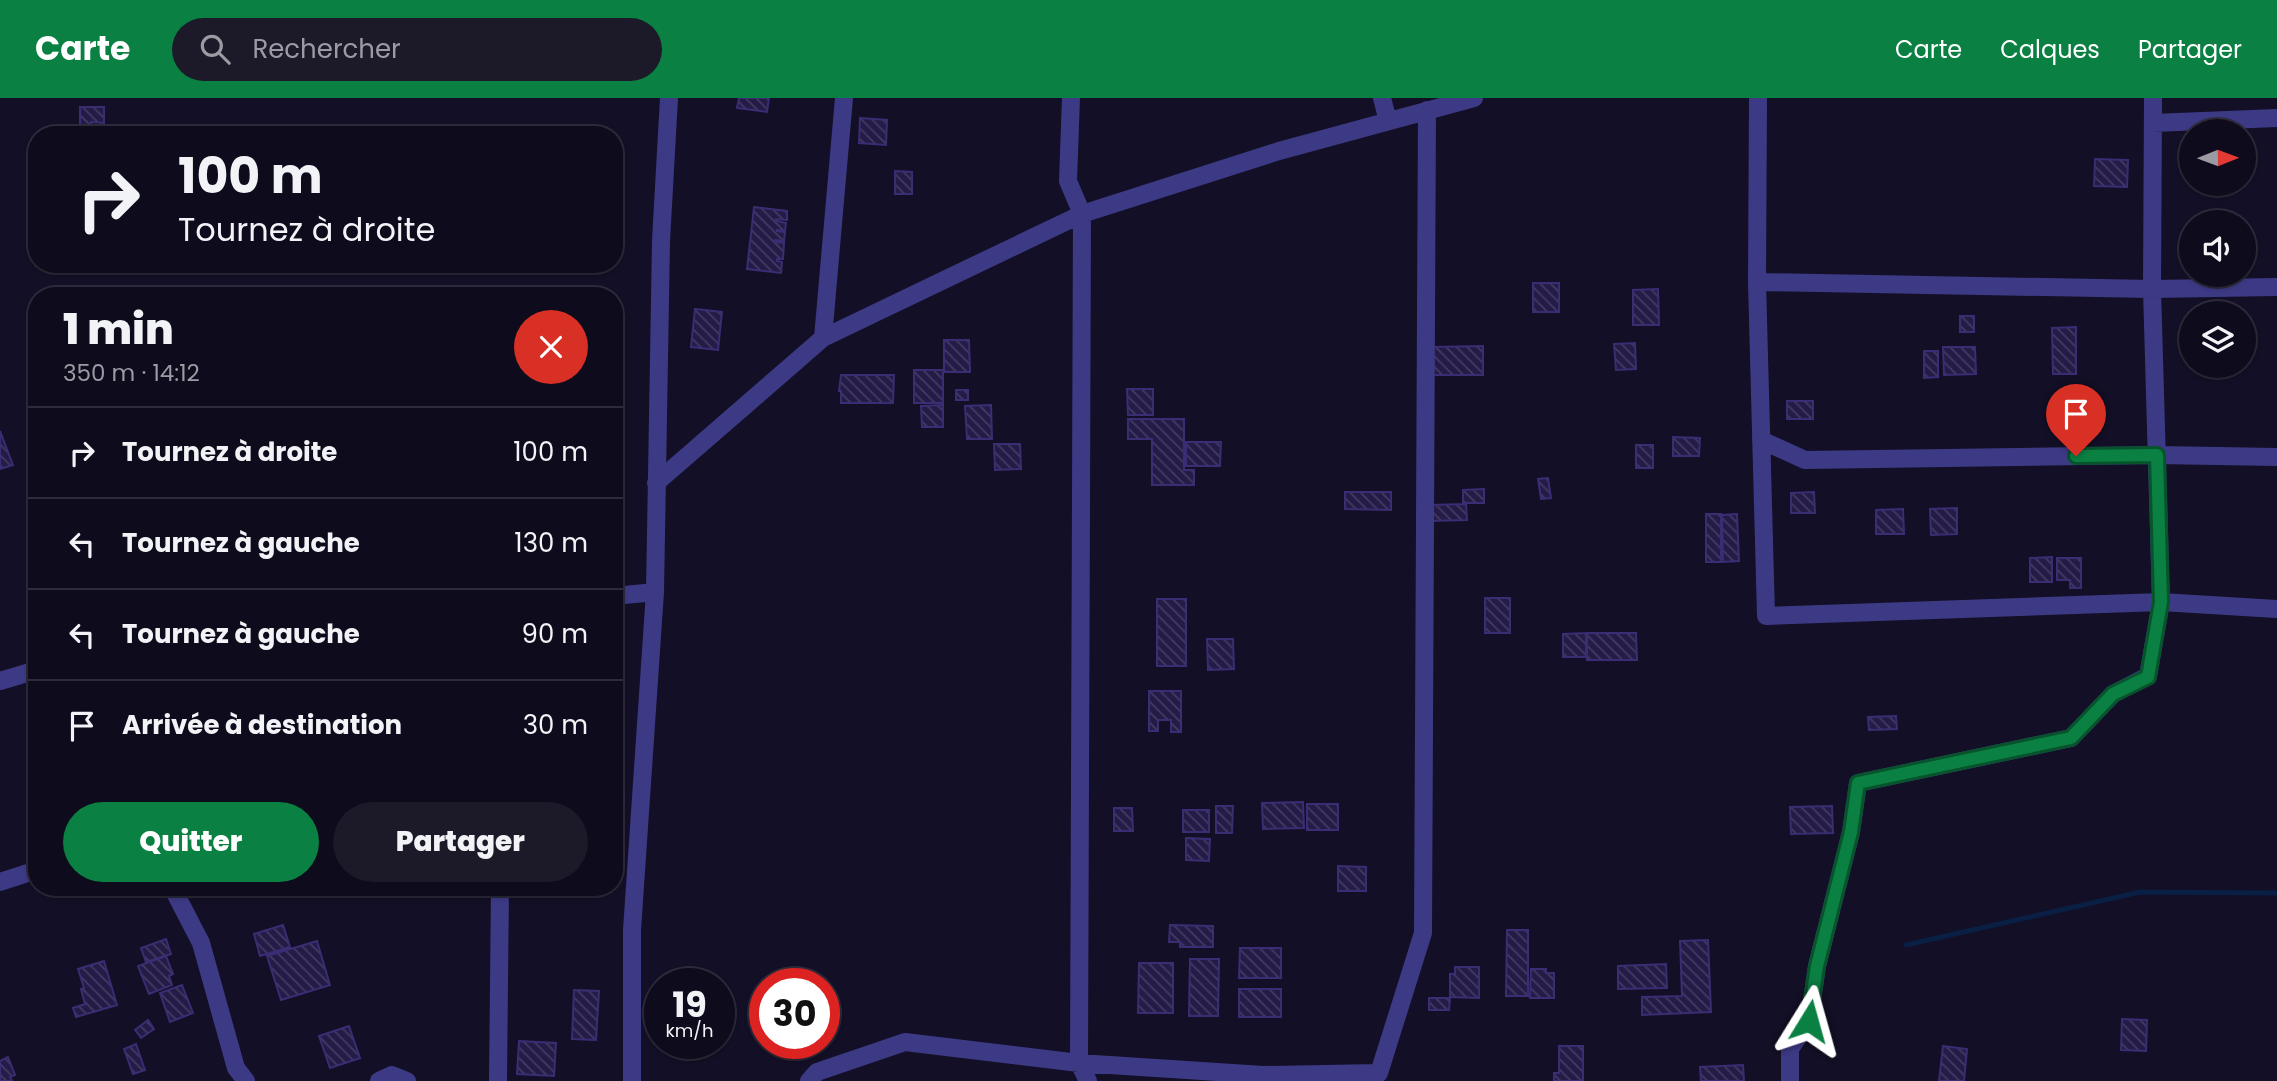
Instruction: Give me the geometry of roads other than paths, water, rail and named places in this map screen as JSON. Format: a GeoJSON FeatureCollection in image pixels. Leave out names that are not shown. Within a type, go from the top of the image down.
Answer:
{"type":"FeatureCollection","features":[{"type":"Feature","properties":{"kind":"street"},"geometry":{"type":"LineString","coordinates":[[632,1081],[632,930],[655,592],[661,241],[669,98]]}},
{"type":"Feature","properties":{"kind":"street"},"geometry":{"type":"LineString","coordinates":[[823,338],[844,98]]}},
{"type":"Feature","properties":{"kind":"street"},"geometry":{"type":"LineString","coordinates":[[1070,98],[1068,181],[1082,214],[1079,1063],[1088,1081]]}},
{"type":"Feature","properties":{"kind":"street"},"geometry":{"type":"LineString","coordinates":[[1382,98],[1388,121]]}},
{"type":"Feature","properties":{"kind":"street"},"geometry":{"type":"LineString","coordinates":[[656,483],[823,338],[1082,214],[1279,150],[1474,98]]}},
{"type":"Feature","properties":{"kind":"street"},"geometry":{"type":"LineString","coordinates":[[1758,98],[1757,282],[1766,616],[2161,602],[2277,609]]}},
{"type":"Feature","properties":{"kind":"street"},"geometry":{"type":"LineString","coordinates":[[1790,1081],[1790,1049],[1809,1021],[1817,966],[1851,832],[1858,783],[2071,738],[2113,694],[2148,677],[2161,602],[2152,289],[2153,98]]}},
{"type":"Feature","properties":{"kind":"street"},"geometry":{"type":"LineString","coordinates":[[809,1081],[817,1072],[905,1042],[1079,1063],[1262,1075],[1379,1073],[1423,933],[1427,110]]}},
{"type":"Feature","properties":{"kind":"street"},"geometry":{"type":"LineString","coordinates":[[2153,123],[2277,118]]}},
{"type":"Feature","properties":{"kind":"street"},"geometry":{"type":"LineString","coordinates":[[1757,282],[2152,289],[2277,287]]}},
{"type":"Feature","properties":{"kind":"street"},"geometry":{"type":"LineString","coordinates":[[1761,440],[1805,460],[2157,455],[2277,457]]}},
{"type":"Feature","properties":{"kind":"street"},"geometry":{"type":"LineString","coordinates":[[623,595],[655,592]]}},
{"type":"Feature","properties":{"kind":"street"},"geometry":{"type":"LineString","coordinates":[[0,681],[28,673]]}},
{"type":"Feature","properties":{"kind":"street"},"geometry":{"type":"LineString","coordinates":[[0,882],[28,873]]}},
{"type":"Feature","properties":{"kind":"street"},"geometry":{"type":"LineString","coordinates":[[177,896],[201,943],[236,1068],[246,1081]]}},
{"type":"Feature","properties":{"kind":"street"},"geometry":{"type":"LineString","coordinates":[[498,1081],[500,896]]}},
{"type":"Feature","properties":{"kind":"street"},"geometry":{"type":"LineString","coordinates":[[379,1081],[392,1076],[407,1081]]}},
{"type":"Feature","properties":{"kind":"waterway"},"geometry":{"type":"LineString","coordinates":[[1906,945],[2140,892],[2277,893]]}}]}
